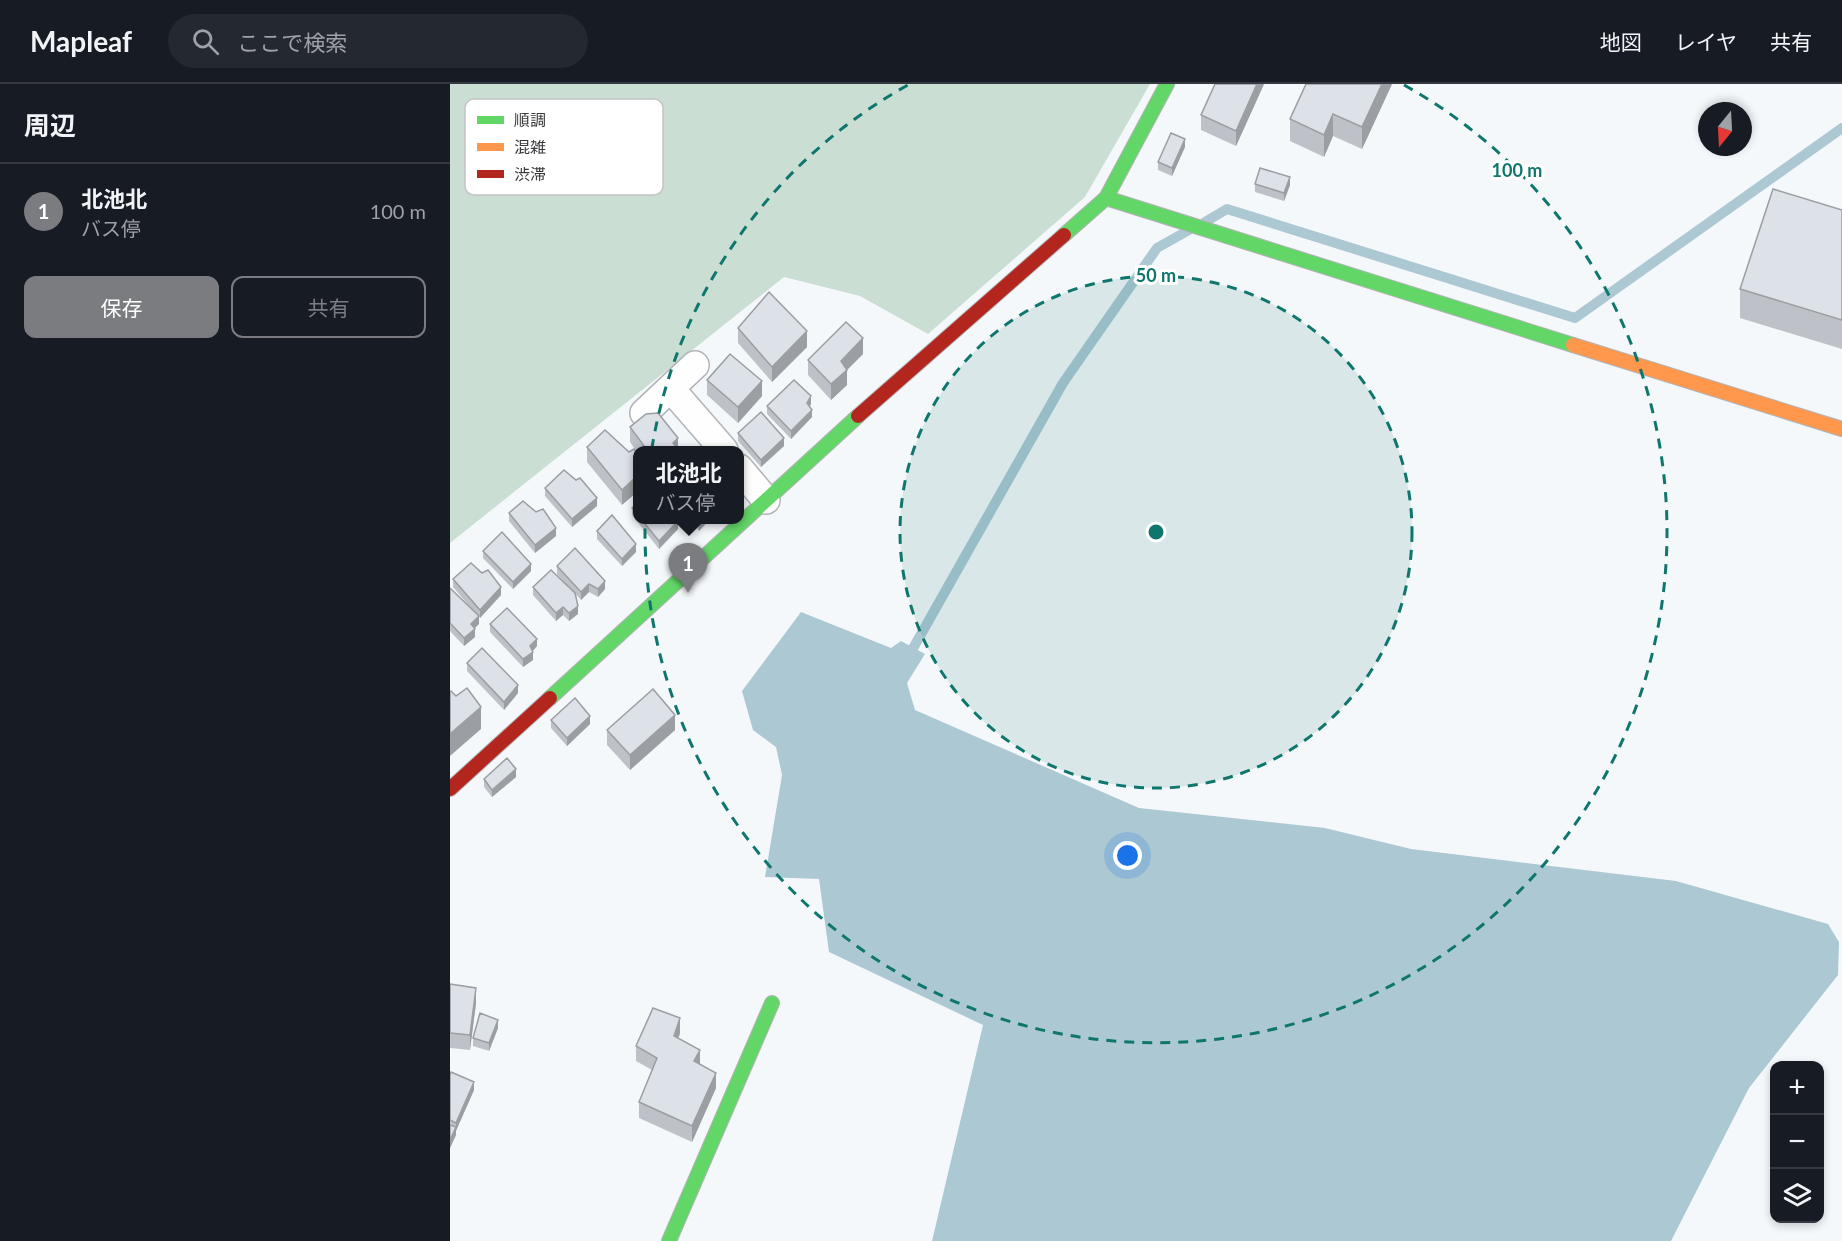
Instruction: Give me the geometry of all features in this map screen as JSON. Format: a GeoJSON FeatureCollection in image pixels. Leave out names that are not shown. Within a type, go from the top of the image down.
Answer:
{"type":"FeatureCollection","features":[{"type":"Feature","properties":{"kind":"street"},"geometry":{"type":"LineString","coordinates":[[744,520],[889,388],[1106,198],[1167,84]]}},
{"type":"Feature","properties":{"kind":"street"},"geometry":{"type":"LineString","coordinates":[[1106,198],[1842,429]]}},
{"type":"Feature","properties":{"kind":"street"},"geometry":{"type":"LineString","coordinates":[[644,413],[695,365]]}},
{"type":"Feature","properties":{"kind":"street"},"geometry":{"type":"LineString","coordinates":[[671,389],[721,446]]}},
{"type":"Feature","properties":{"kind":"street"},"geometry":{"type":"LineString","coordinates":[[744,474],[766,500]]}},
{"type":"Feature","properties":{"kind":"street"},"geometry":{"type":"LineString","coordinates":[[450,789],[740,524]]}},
{"type":"Feature","properties":{"kind":"street"},"geometry":{"type":"LineString","coordinates":[[669,1241],[772,1003]]}},
{"type":"Feature","properties":{"kind":"green space"},"geometry":{"type":"Polygon","coordinates":[[[450,84],[1150,84],[1085,197],[928,334],[860,296],[784,277],[450,543],[450,84]]]}},
{"type":"Feature","properties":{"kind":"water"},"geometry":{"type":"Polygon","coordinates":[[[801,612],[891,648],[901,641],[925,654],[907,683],[915,710],[1139,808],[1325,828],[1411,849],[1676,881],[1828,924],[1839,942],[1838,975],[1749,1088],[1671,1241],[932,1241],[983,1025],[829,952],[819,879],[765,877],[782,775],[776,747],[753,730],[742,691],[801,612]]]}},
{"type":"Feature","properties":{"kind":"building"},"geometry":{"type":"Polygon","coordinates":[[[1215,84],[1257,84],[1236,131],[1201,115],[1215,84]]]}},
{"type":"Feature","properties":{"kind":"building"},"geometry":{"type":"Polygon","coordinates":[[[1306,84],[1382,84],[1362,127],[1333,114],[1324,135],[1290,119],[1306,84]]]}},
{"type":"Feature","properties":{"kind":"building"},"geometry":{"type":"Polygon","coordinates":[[[1171,133],[1185,139],[1172,168],[1158,162],[1171,133]]]}},
{"type":"Feature","properties":{"kind":"building"},"geometry":{"type":"Polygon","coordinates":[[[1260,168],[1290,177],[1284,193],[1255,184],[1260,168]]]}},
{"type":"Feature","properties":{"kind":"building"},"geometry":{"type":"Polygon","coordinates":[[[1773,189],[1842,210],[1842,320],[1740,289],[1773,189]]]}},
{"type":"Feature","properties":{"kind":"building"},"geometry":{"type":"Polygon","coordinates":[[[769,292],[807,331],[772,367],[738,328],[769,292]]]}},
{"type":"Feature","properties":{"kind":"building"},"geometry":{"type":"Polygon","coordinates":[[[846,322],[863,338],[841,361],[847,370],[831,384],[808,360],[846,322]]]}},
{"type":"Feature","properties":{"kind":"building"},"geometry":{"type":"Polygon","coordinates":[[[730,354],[762,381],[738,407],[707,380],[730,354]]]}},
{"type":"Feature","properties":{"kind":"building"},"geometry":{"type":"Polygon","coordinates":[[[794,380],[811,396],[807,403],[812,410],[791,431],[767,406],[794,380]]]}},
{"type":"Feature","properties":{"kind":"building"},"geometry":{"type":"Polygon","coordinates":[[[761,412],[784,438],[761,460],[738,433],[761,412]]]}},
{"type":"Feature","properties":{"kind":"building"},"geometry":{"type":"Polygon","coordinates":[[[658,413],[678,438],[673,443],[676,446],[644,446],[630,427],[646,414],[658,413]]]}},
{"type":"Feature","properties":{"kind":"building"},"geometry":{"type":"Polygon","coordinates":[[[605,430],[629,452],[633,450],[633,480],[622,490],[587,447],[605,430]]]}},
{"type":"Feature","properties":{"kind":"building"},"geometry":{"type":"Polygon","coordinates":[[[564,470],[576,480],[580,478],[597,498],[572,519],[545,488],[564,470]]]}},
{"type":"Feature","properties":{"kind":"building"},"geometry":{"type":"Polygon","coordinates":[[[523,501],[536,512],[543,509],[556,528],[535,545],[509,513],[523,501]]]}},
{"type":"Feature","properties":{"kind":"building"},"geometry":{"type":"Polygon","coordinates":[[[612,515],[636,544],[622,559],[597,531],[612,515]]]}},
{"type":"Feature","properties":{"kind":"building"},"geometry":{"type":"Polygon","coordinates":[[[645,524],[675,524],[659,541],[645,524]]]}},
{"type":"Feature","properties":{"kind":"building"},"geometry":{"type":"Polygon","coordinates":[[[502,532],[531,564],[513,582],[483,551],[502,532]]]}},
{"type":"Feature","properties":{"kind":"building"},"geometry":{"type":"Polygon","coordinates":[[[575,548],[605,581],[598,589],[589,584],[581,592],[557,566],[575,548]]]}},
{"type":"Feature","properties":{"kind":"building"},"geometry":{"type":"Polygon","coordinates":[[[471,563],[482,573],[488,570],[501,587],[480,610],[453,579],[471,563]]]}},
{"type":"Feature","properties":{"kind":"building"},"geometry":{"type":"Polygon","coordinates":[[[551,570],[575,593],[578,606],[569,613],[563,607],[556,613],[533,587],[551,570]]]}},
{"type":"Feature","properties":{"kind":"building"},"geometry":{"type":"Polygon","coordinates":[[[450,588],[479,616],[471,624],[475,629],[464,638],[450,623],[450,588]]]}},
{"type":"Feature","properties":{"kind":"building"},"geometry":{"type":"Polygon","coordinates":[[[507,608],[537,639],[530,646],[533,652],[523,659],[490,624],[507,608]]]}},
{"type":"Feature","properties":{"kind":"building"},"geometry":{"type":"Polygon","coordinates":[[[482,648],[518,685],[504,702],[467,663],[482,648]]]}},
{"type":"Feature","properties":{"kind":"building"},"geometry":{"type":"Polygon","coordinates":[[[467,688],[481,707],[450,734],[450,692],[456,696],[467,688]]]}},
{"type":"Feature","properties":{"kind":"building"},"geometry":{"type":"Polygon","coordinates":[[[653,689],[675,715],[630,755],[607,730],[653,689]]]}},
{"type":"Feature","properties":{"kind":"building"},"geometry":{"type":"Polygon","coordinates":[[[575,698],[590,716],[567,738],[551,720],[575,698]]]}},
{"type":"Feature","properties":{"kind":"building"},"geometry":{"type":"Polygon","coordinates":[[[507,758],[516,769],[492,790],[484,779],[507,758]]]}},
{"type":"Feature","properties":{"kind":"building"},"geometry":{"type":"Polygon","coordinates":[[[450,984],[476,988],[470,1035],[450,1033],[450,984]]]}},
{"type":"Feature","properties":{"kind":"building"},"geometry":{"type":"Polygon","coordinates":[[[653,1008],[680,1018],[674,1036],[700,1050],[694,1061],[716,1073],[692,1126],[639,1102],[657,1058],[636,1046],[653,1008]]]}},
{"type":"Feature","properties":{"kind":"building"},"geometry":{"type":"Polygon","coordinates":[[[480,1013],[498,1020],[489,1043],[473,1038],[480,1013]]]}},
{"type":"Feature","properties":{"kind":"building"},"geometry":{"type":"Polygon","coordinates":[[[451,1072],[474,1082],[456,1123],[450,1120],[451,1072]]]}},
{"type":"Feature","properties":{"kind":"building"},"geometry":{"type":"Polygon","coordinates":[[[450,1125],[456,1127],[450,1140],[450,1125]]]}},
{"type":"Feature","properties":{"kind":"waterway"},"geometry":{"type":"LineString","coordinates":[[1205,222],[1227,209],[1575,318],[1842,128]]}},
{"type":"Feature","properties":{"kind":"waterway"},"geometry":{"type":"LineString","coordinates":[[907,659],[1063,383],[1157,248],[1189,230]]}},
{"type":"Feature","properties":{"kind":"traffic: fast"},"geometry":{"type":"LineString","coordinates":[[1064,235],[1106,198],[1167,84]]}},
{"type":"Feature","properties":{"kind":"traffic: fast"},"geometry":{"type":"LineString","coordinates":[[1106,198],[1573,345]]}},
{"type":"Feature","properties":{"kind":"traffic: fast"},"geometry":{"type":"LineString","coordinates":[[744,520],[858,416]]}},
{"type":"Feature","properties":{"kind":"traffic: fast"},"geometry":{"type":"LineString","coordinates":[[550,698],[740,524]]}},
{"type":"Feature","properties":{"kind":"traffic: fast"},"geometry":{"type":"LineString","coordinates":[[669,1241],[772,1003]]}},
{"type":"Feature","properties":{"kind":"traffic: slow"},"geometry":{"type":"LineString","coordinates":[[1573,345],[1842,429]]}},
{"type":"Feature","properties":{"kind":"traffic: jam"},"geometry":{"type":"LineString","coordinates":[[858,416],[1064,235]]}},
{"type":"Feature","properties":{"kind":"traffic: jam"},"geometry":{"type":"LineString","coordinates":[[450,789],[550,698]]}},
{"type":"Feature","properties":{"kind":"place","name":"北池北"},"geometry":{"type":"Point","coordinates":[688,593]}}]}
